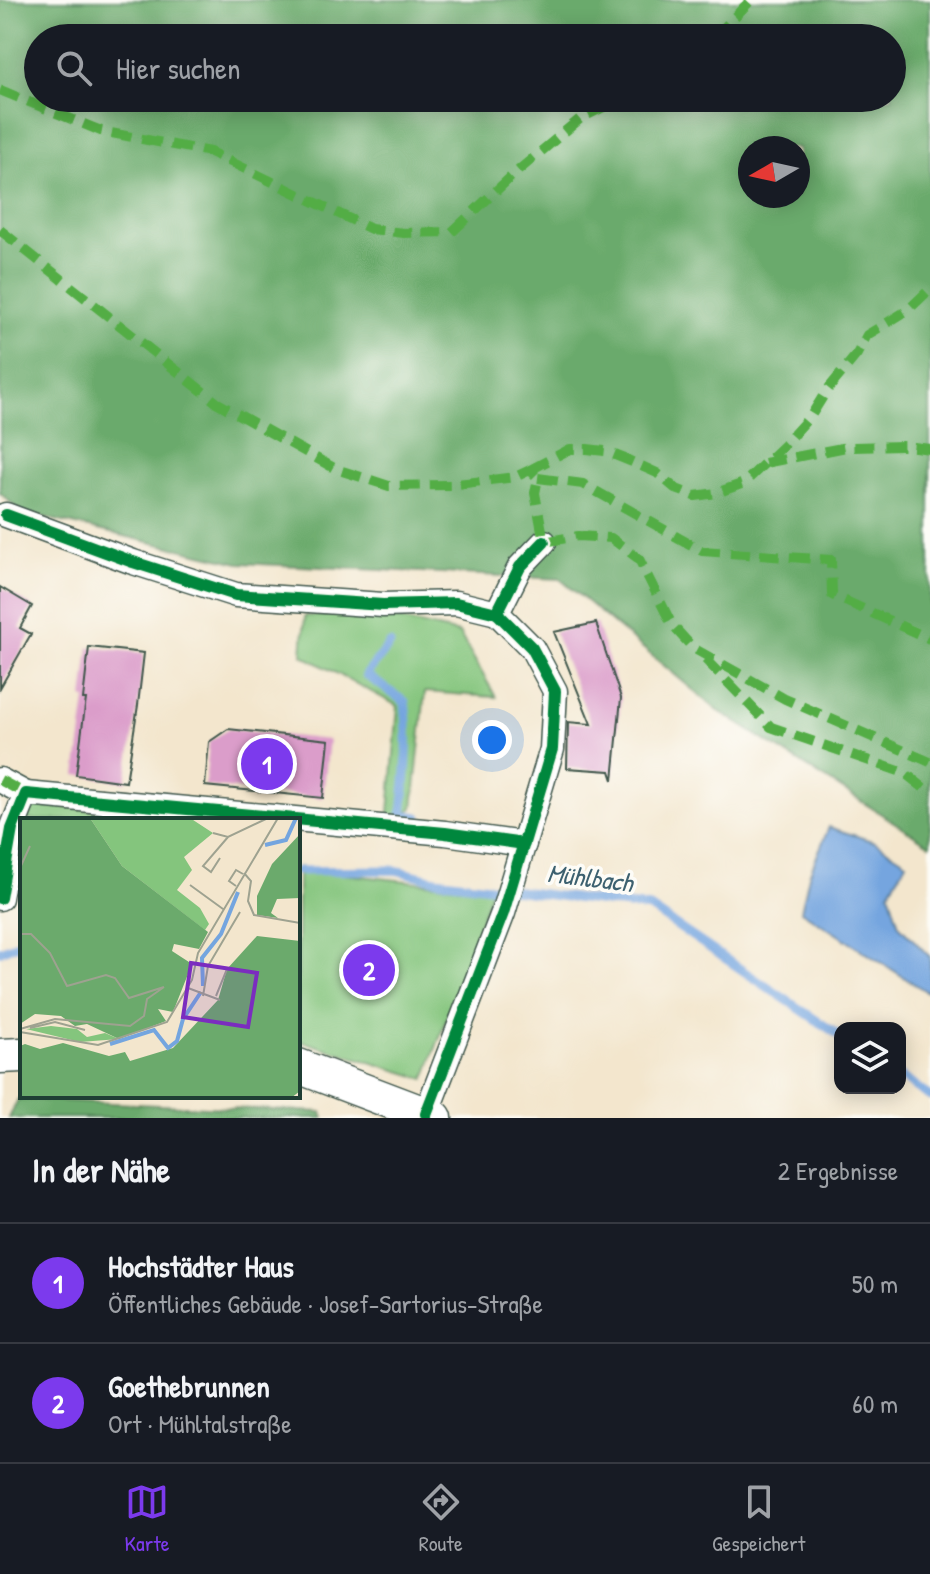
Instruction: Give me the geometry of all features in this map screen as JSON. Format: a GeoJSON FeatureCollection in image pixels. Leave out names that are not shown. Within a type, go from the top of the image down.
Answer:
{"type":"FeatureCollection","features":[{"type":"Feature","properties":{"kind":"main road"},"geometry":{"type":"LineString","coordinates":[[0,1056],[20,1055]]}},
{"type":"Feature","properties":{"kind":"main road"},"geometry":{"type":"LineString","coordinates":[[300,1067],[431,1116]]}},
{"type":"Feature","properties":{"kind":"street"},"geometry":{"type":"LineString","coordinates":[[6,515],[133,562],[236,595],[383,605],[456,603],[497,613],[532,648],[555,691],[552,749],[515,878],[431,1116]]}},
{"type":"Feature","properties":{"kind":"street"},"geometry":{"type":"LineString","coordinates":[[497,613],[520,567],[544,542]]}},
{"type":"Feature","properties":{"kind":"street"},"geometry":{"type":"LineString","coordinates":[[0,780],[26,794],[284,818]]}},
{"type":"Feature","properties":{"kind":"street"},"geometry":{"type":"LineString","coordinates":[[0,898],[6,826],[26,794]]}},
{"type":"Feature","properties":{"kind":"street"},"geometry":{"type":"LineString","coordinates":[[300,820],[524,844]]}},
{"type":"Feature","properties":{"kind":"green space"},"geometry":{"type":"Polygon","coordinates":[[[0,0],[930,0],[930,845],[717,710],[560,579],[239,563],[21,512],[0,493],[0,0]]]}},
{"type":"Feature","properties":{"kind":"green space"},"geometry":{"type":"Polygon","coordinates":[[[371,613],[459,633],[496,697],[425,692],[413,808],[388,824],[398,706],[302,655],[305,616],[371,613]]]}},
{"type":"Feature","properties":{"kind":"green space"},"geometry":{"type":"Polygon","coordinates":[[[38,803],[138,816],[27,818],[38,803]]]}},
{"type":"Feature","properties":{"kind":"green space"},"geometry":{"type":"Polygon","coordinates":[[[300,867],[491,890],[425,1079],[300,1041],[300,867]]]}},
{"type":"Feature","properties":{"kind":"green space"},"geometry":{"type":"Polygon","coordinates":[[[18,1099],[322,1112],[324,1118],[9,1118],[18,1099]]]}},
{"type":"Feature","properties":{"kind":"water"},"geometry":{"type":"Polygon","coordinates":[[[829,827],[875,842],[907,862],[889,892],[899,925],[930,957],[930,989],[927,992],[801,911],[809,875],[829,827]]]}},
{"type":"Feature","properties":{"kind":"building"},"geometry":{"type":"Polygon","coordinates":[[[0,587],[32,606],[20,628],[31,634],[0,688],[0,587]]]}},
{"type":"Feature","properties":{"kind":"building"},"geometry":{"type":"Polygon","coordinates":[[[596,623],[621,698],[613,780],[610,771],[567,768],[568,722],[591,724],[554,632],[596,623]]]}},
{"type":"Feature","properties":{"kind":"building"},"geometry":{"type":"Polygon","coordinates":[[[89,647],[144,653],[126,782],[76,775],[89,647]]]}},
{"type":"Feature","properties":{"kind":"building"},"geometry":{"type":"Polygon","coordinates":[[[228,729],[329,740],[323,798],[205,786],[209,742],[228,729]]]}},
{"type":"Feature","properties":{"kind":"waterway"},"geometry":{"type":"LineString","coordinates":[[390,644],[366,675],[405,702],[407,744],[402,814],[418,817]]}},
{"type":"Feature","properties":{"kind":"waterway","name":"Mühlbach"},"geometry":{"type":"LineString","coordinates":[[300,871],[395,870],[436,880],[650,908],[834,1032]]}},
{"type":"Feature","properties":{"kind":"waterway","name":"Mühlbach"},"geometry":{"type":"LineString","coordinates":[[0,951],[20,943]]}},
{"type":"Feature","properties":{"kind":"waterway","name":"Mühlbach"},"geometry":{"type":"LineString","coordinates":[[906,1080],[930,1097]]}},
{"type":"Feature","properties":{"kind":"marked path"},"geometry":{"type":"LineString","coordinates":[[728,24],[751,0]]}},
{"type":"Feature","properties":{"kind":"marked path"},"geometry":{"type":"LineString","coordinates":[[0,90],[24,100]]}},
{"type":"Feature","properties":{"kind":"marked path"},"geometry":{"type":"LineString","coordinates":[[54,112],[101,131],[210,152],[371,229],[404,233],[452,232],[514,174],[581,118],[593,112]]}},
{"type":"Feature","properties":{"kind":"marked path"},"geometry":{"type":"LineString","coordinates":[[0,230],[216,402],[336,469],[389,486],[450,485],[515,477],[530,470],[538,478],[535,493],[544,542],[578,536],[611,538],[639,559],[672,625],[693,648],[785,699],[930,762]]}},
{"type":"Feature","properties":{"kind":"marked path"},"geometry":{"type":"LineString","coordinates":[[530,470],[570,449],[587,449],[605,451],[630,461],[657,473],[676,489],[695,496],[716,493],[744,483],[812,414],[857,354],[867,335],[908,310],[930,289]]}},
{"type":"Feature","properties":{"kind":"marked path"},"geometry":{"type":"LineString","coordinates":[[765,463],[847,447],[907,446],[930,449]]}},
{"type":"Feature","properties":{"kind":"marked path"},"geometry":{"type":"LineString","coordinates":[[538,478],[583,484],[702,551],[831,560],[832,595],[930,639]]}},
{"type":"Feature","properties":{"kind":"marked path"},"geometry":{"type":"LineString","coordinates":[[705,659],[771,727],[905,773],[930,793]]}},
{"type":"Feature","properties":{"kind":"marked path"},"geometry":{"type":"LineString","coordinates":[[0,780],[26,794]]}},
{"type":"Feature","properties":{"kind":"cycle path"},"geometry":{"type":"LineString","coordinates":[[6,515],[133,562],[236,595],[383,605],[456,603],[497,613]]}},
{"type":"Feature","properties":{"kind":"cycle path"},"geometry":{"type":"LineString","coordinates":[[426,1114],[503,913],[552,749],[555,691],[532,648],[497,613],[520,567],[544,542]]}},
{"type":"Feature","properties":{"kind":"cycle path"},"geometry":{"type":"LineString","coordinates":[[0,898],[12,829],[26,794],[284,818]]}},
{"type":"Feature","properties":{"kind":"cycle path"},"geometry":{"type":"LineString","coordinates":[[300,820],[524,844]]}},
{"type":"Feature","properties":{"kind":"place","name":"Hochstädter Haus"},"geometry":{"type":"Point","coordinates":[267,764]}},
{"type":"Feature","properties":{"kind":"place","name":"Goethebrunnen"},"geometry":{"type":"Point","coordinates":[369,970]}}]}
